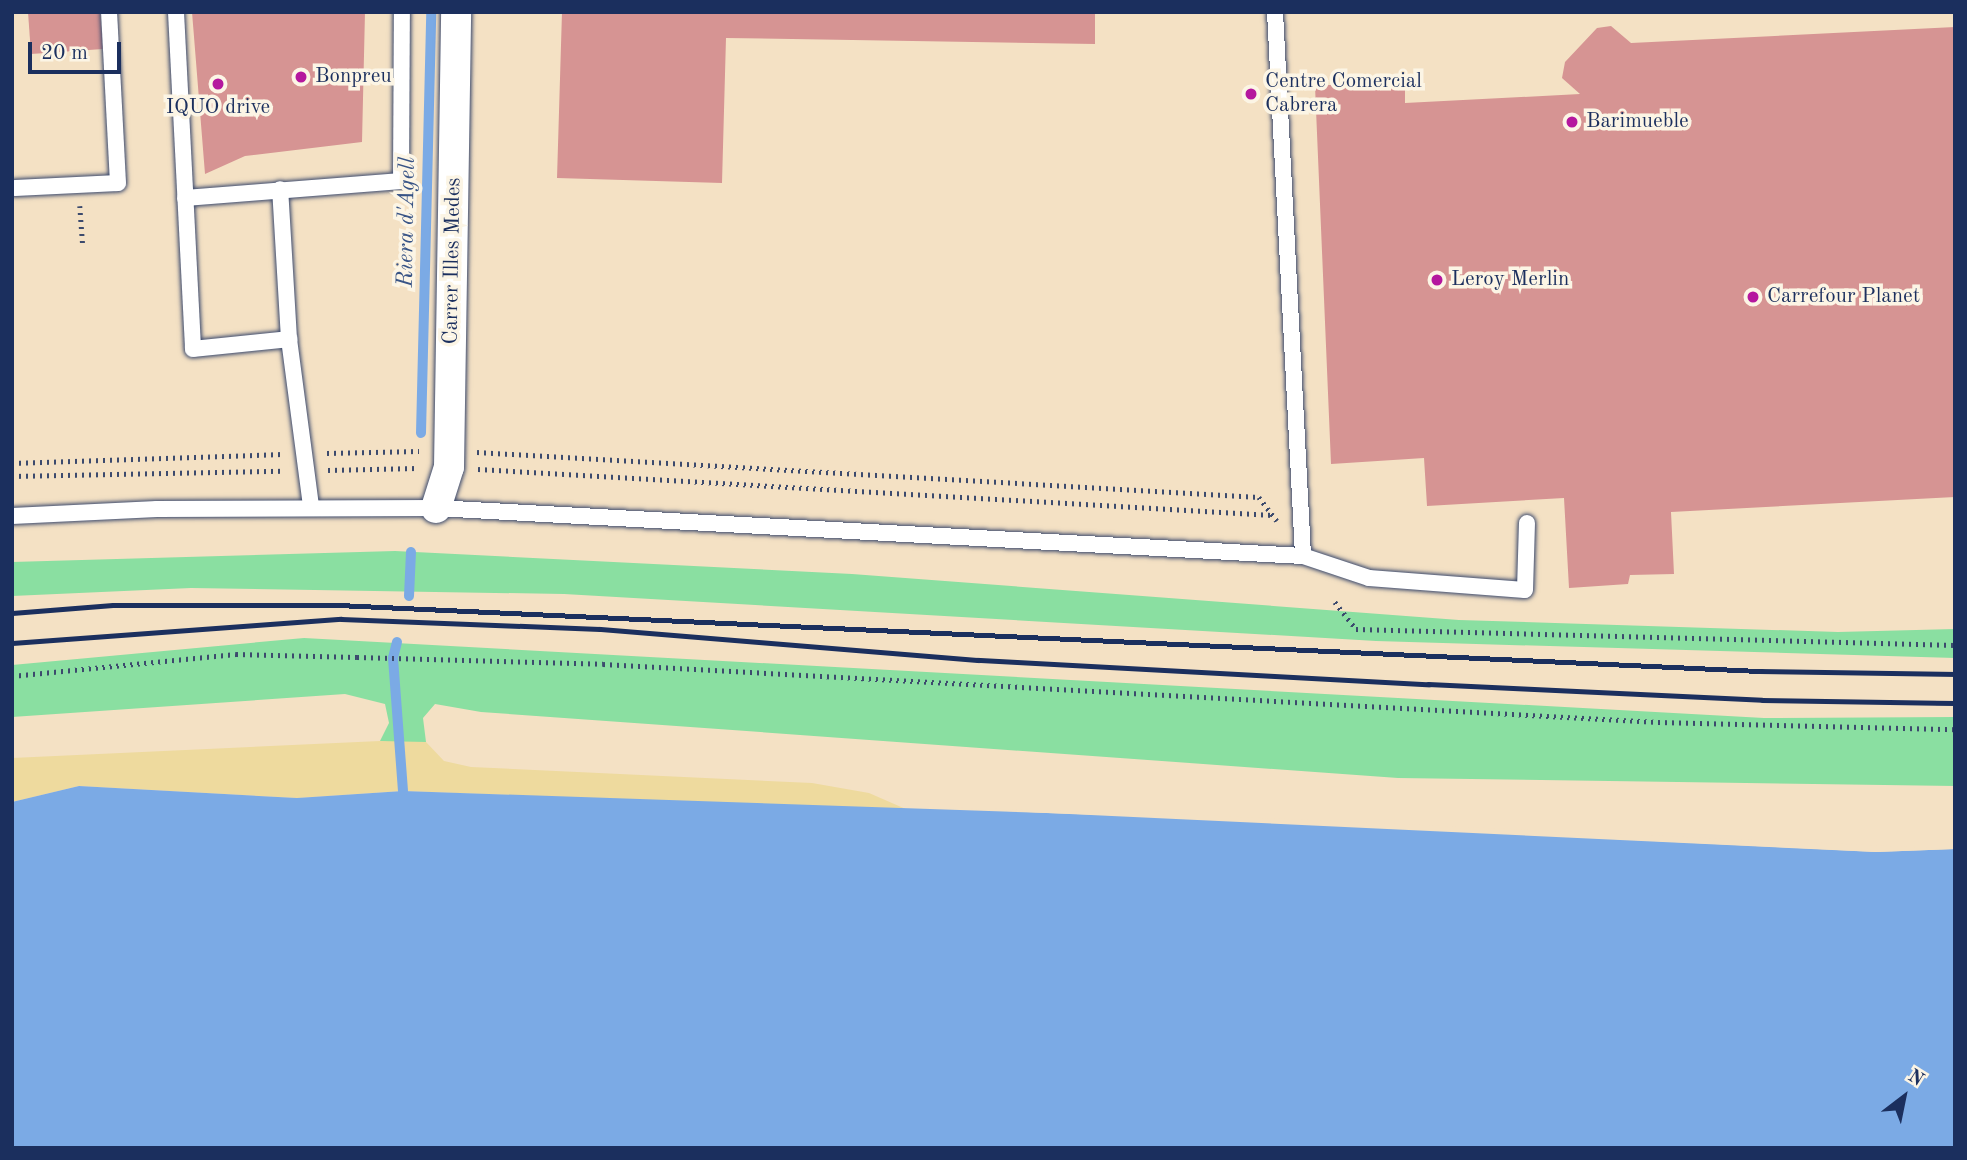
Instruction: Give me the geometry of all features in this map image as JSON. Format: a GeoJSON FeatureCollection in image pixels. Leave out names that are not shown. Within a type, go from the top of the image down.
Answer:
{"type":"FeatureCollection","features":[{"type":"Feature","properties":{"kind":"street","name":"Carrer Illes Medes"},"geometry":{"type":"LineString","coordinates":[[436,508],[449,459],[456,12]]}},
{"type":"Feature","properties":{"kind":"lane"},"geometry":{"type":"LineString","coordinates":[[15,188],[118,183],[109,12]]}},
{"type":"Feature","properties":{"kind":"lane"},"geometry":{"type":"LineString","coordinates":[[176,12],[193,349],[289,340]]}},
{"type":"Feature","properties":{"kind":"lane"},"geometry":{"type":"LineString","coordinates":[[185,198],[401,181],[402,12]]}},
{"type":"Feature","properties":{"kind":"lane"},"geometry":{"type":"LineString","coordinates":[[1275,12],[1303,556]]}},
{"type":"Feature","properties":{"kind":"lane"},"geometry":{"type":"LineString","coordinates":[[280,189],[289,340],[312,507]]}},
{"type":"Feature","properties":{"kind":"lane"},"geometry":{"type":"LineString","coordinates":[[12,516],[312,507],[436,508],[1303,556],[1369,578],[1525,590],[1527,523]]}},
{"type":"Feature","properties":{"kind":"path"},"geometry":{"type":"LineString","coordinates":[[12,476],[304,462],[449,459],[1273,515]]}},
{"type":"Feature","properties":{"kind":"path"},"geometry":{"type":"LineString","coordinates":[[12,463],[449,459],[1259,497],[1303,556]]}},
{"type":"Feature","properties":{"kind":"path"},"geometry":{"type":"LineString","coordinates":[[1335,602],[1356,629],[1955,645]]}},
{"type":"Feature","properties":{"kind":"path"},"geometry":{"type":"LineString","coordinates":[[12,677],[236,654],[357,657],[489,661],[1658,722],[1955,729]]}},
{"type":"Feature","properties":{"kind":"green space"},"geometry":{"type":"Polygon","coordinates":[[[395,551],[852,574],[1459,620],[1838,632],[1955,629],[1955,658],[1376,641],[564,594],[191,588],[12,596],[12,562],[395,551]]]}},
{"type":"Feature","properties":{"kind":"green space"},"geometry":{"type":"Polygon","coordinates":[[[304,638],[1764,718],[1955,717],[1955,786],[1398,778],[481,712],[435,704],[423,718],[426,742],[400,744],[380,741],[389,723],[385,704],[345,694],[12,717],[12,665],[304,638]]]}},
{"type":"Feature","properties":{"kind":"sand"},"geometry":{"type":"Polygon","coordinates":[[[380,741],[426,742],[444,761],[471,767],[812,783],[869,793],[908,810],[403,791],[297,798],[79,786],[12,802],[12,758],[380,741]]]}},
{"type":"Feature","properties":{"kind":"water"},"geometry":{"type":"Polygon","coordinates":[[[79,786],[297,798],[403,791],[1195,818],[1876,852],[1955,849],[1955,1148],[12,1148],[12,802],[79,786]]]}},
{"type":"Feature","properties":{"kind":"pier"},"geometry":{"type":"Polygon","coordinates":[[[899,806],[1195,815],[1955,849],[1876,852],[899,806]]]}},
{"type":"Feature","properties":{"kind":"building"},"geometry":{"type":"Polygon","coordinates":[[[28,12],[100,12],[103,49],[31,54],[28,12]]]}},
{"type":"Feature","properties":{"kind":"building","name":"Bonpreu"},"geometry":{"type":"Polygon","coordinates":[[[192,12],[365,12],[362,142],[245,156],[205,174],[192,12]]]}},
{"type":"Feature","properties":{"kind":"building"},"geometry":{"type":"Polygon","coordinates":[[[562,12],[1095,12],[1095,44],[726,38],[722,183],[557,178],[562,12]]]}},
{"type":"Feature","properties":{"kind":"building","name":"Carrefour Planet"},"geometry":{"type":"Polygon","coordinates":[[[1611,26],[1631,43],[1955,27],[1955,497],[1671,512],[1674,574],[1630,575],[1628,584],[1569,588],[1564,498],[1427,506],[1424,458],[1331,464],[1315,86],[1405,80],[1405,103],[1580,94],[1562,78],[1565,62],[1597,28],[1611,26]]]}},
{"type":"Feature","properties":{"kind":"waterway","name":"Riera d'Agell"},"geometry":{"type":"LineString","coordinates":[[421,433],[431,12]]}},
{"type":"Feature","properties":{"kind":"waterway","name":"Riera d'Agell"},"geometry":{"type":"LineString","coordinates":[[409,596],[411,552]]}},
{"type":"Feature","properties":{"kind":"waterway","name":"Riera d'Agell"},"geometry":{"type":"LineString","coordinates":[[397,642],[393,658],[403,791]]}},
{"type":"Feature","properties":{"kind":"railway"},"geometry":{"type":"LineString","coordinates":[[12,613],[113,605],[338,605],[1761,671],[1955,674]]}},
{"type":"Feature","properties":{"kind":"railway"},"geometry":{"type":"LineString","coordinates":[[12,643],[341,619],[600,629],[978,660],[1428,684],[1762,700],[1955,703]]}},
{"type":"Feature","properties":{"kind":"place","name":"Bonpreu"},"geometry":{"type":"Point","coordinates":[301,77]}},
{"type":"Feature","properties":{"kind":"place","name":"IQUO drive"},"geometry":{"type":"Point","coordinates":[218,84]}},
{"type":"Feature","properties":{"kind":"place","name":"Centre Comercial Cabrera"},"geometry":{"type":"Point","coordinates":[1251,94]}},
{"type":"Feature","properties":{"kind":"place","name":"Barimueble"},"geometry":{"type":"Point","coordinates":[1572,122]}},
{"type":"Feature","properties":{"kind":"place","name":"Leroy Merlin"},"geometry":{"type":"Point","coordinates":[1437,280]}},
{"type":"Feature","properties":{"kind":"place","name":"Carrefour Planet"},"geometry":{"type":"Point","coordinates":[1753,297]}}]}
